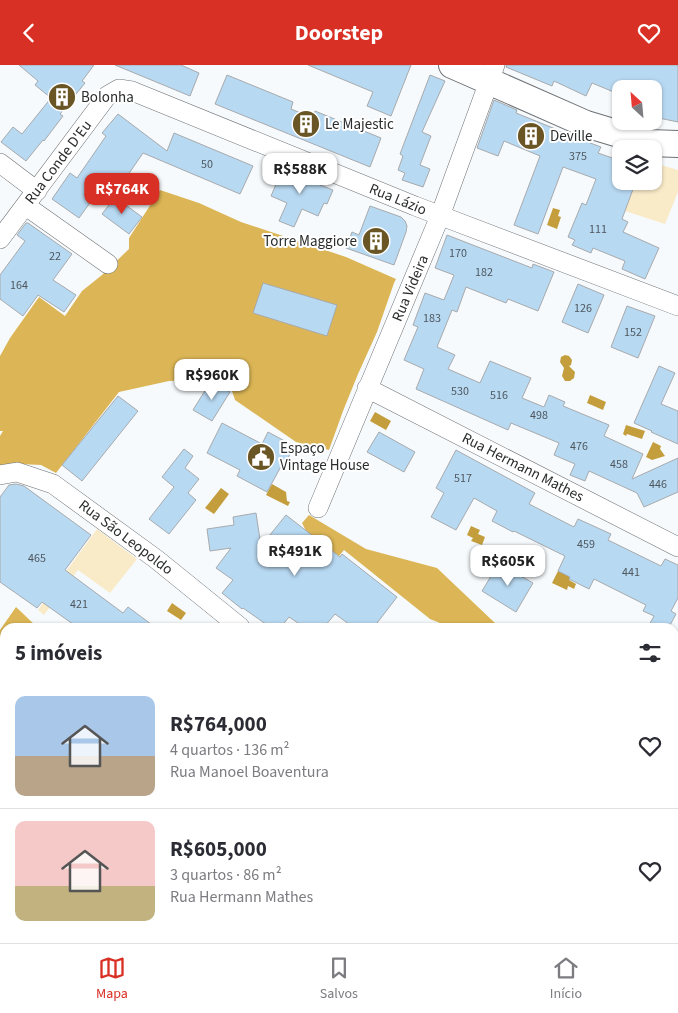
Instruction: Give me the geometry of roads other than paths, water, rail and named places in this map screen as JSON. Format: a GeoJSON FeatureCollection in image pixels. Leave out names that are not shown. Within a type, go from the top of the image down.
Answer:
{"type":"FeatureCollection","features":[{"type":"Feature","properties":{"kind":"main road"},"geometry":{"type":"LineString","coordinates":[[452,65],[492,73],[586,124],[649,143],[678,144]]}},
{"type":"Feature","properties":{"kind":"street","name":"Rua Videira"},"geometry":{"type":"LineString","coordinates":[[318,508],[440,216],[492,73]]}},
{"type":"Feature","properties":{"kind":"street","name":"Rua Lázio"},"geometry":{"type":"LineString","coordinates":[[119,89],[132,91],[440,216],[678,307]]}},
{"type":"Feature","properties":{"kind":"street","name":"Rua Conde D'Eu"},"geometry":{"type":"LineString","coordinates":[[0,239],[107,96],[119,89]]}},
{"type":"Feature","properties":{"kind":"street"},"geometry":{"type":"LineString","coordinates":[[0,163],[31,198],[108,263]]}},
{"type":"Feature","properties":{"kind":"street","name":"Rua Hermann Mathes"},"geometry":{"type":"LineString","coordinates":[[367,388],[678,547]]}},
{"type":"Feature","properties":{"kind":"street","name":"Rua São Leopoldo"},"geometry":{"type":"LineString","coordinates":[[0,475],[17,472],[53,484],[156,559],[235,623]]}},
{"type":"Feature","properties":{"kind":"place","name":"Bolonha"},"geometry":{"type":"Point","coordinates":[62,97]}},
{"type":"Feature","properties":{"kind":"place","name":"Le Majestic"},"geometry":{"type":"Point","coordinates":[306,124]}},
{"type":"Feature","properties":{"kind":"place","name":"Deville"},"geometry":{"type":"Point","coordinates":[531,136]}},
{"type":"Feature","properties":{"kind":"place","name":"Torre Maggiore"},"geometry":{"type":"Point","coordinates":[376,241]}},
{"type":"Feature","properties":{"kind":"place","name":"Espaço Vintage House"},"geometry":{"type":"Point","coordinates":[261,457]}}]}
